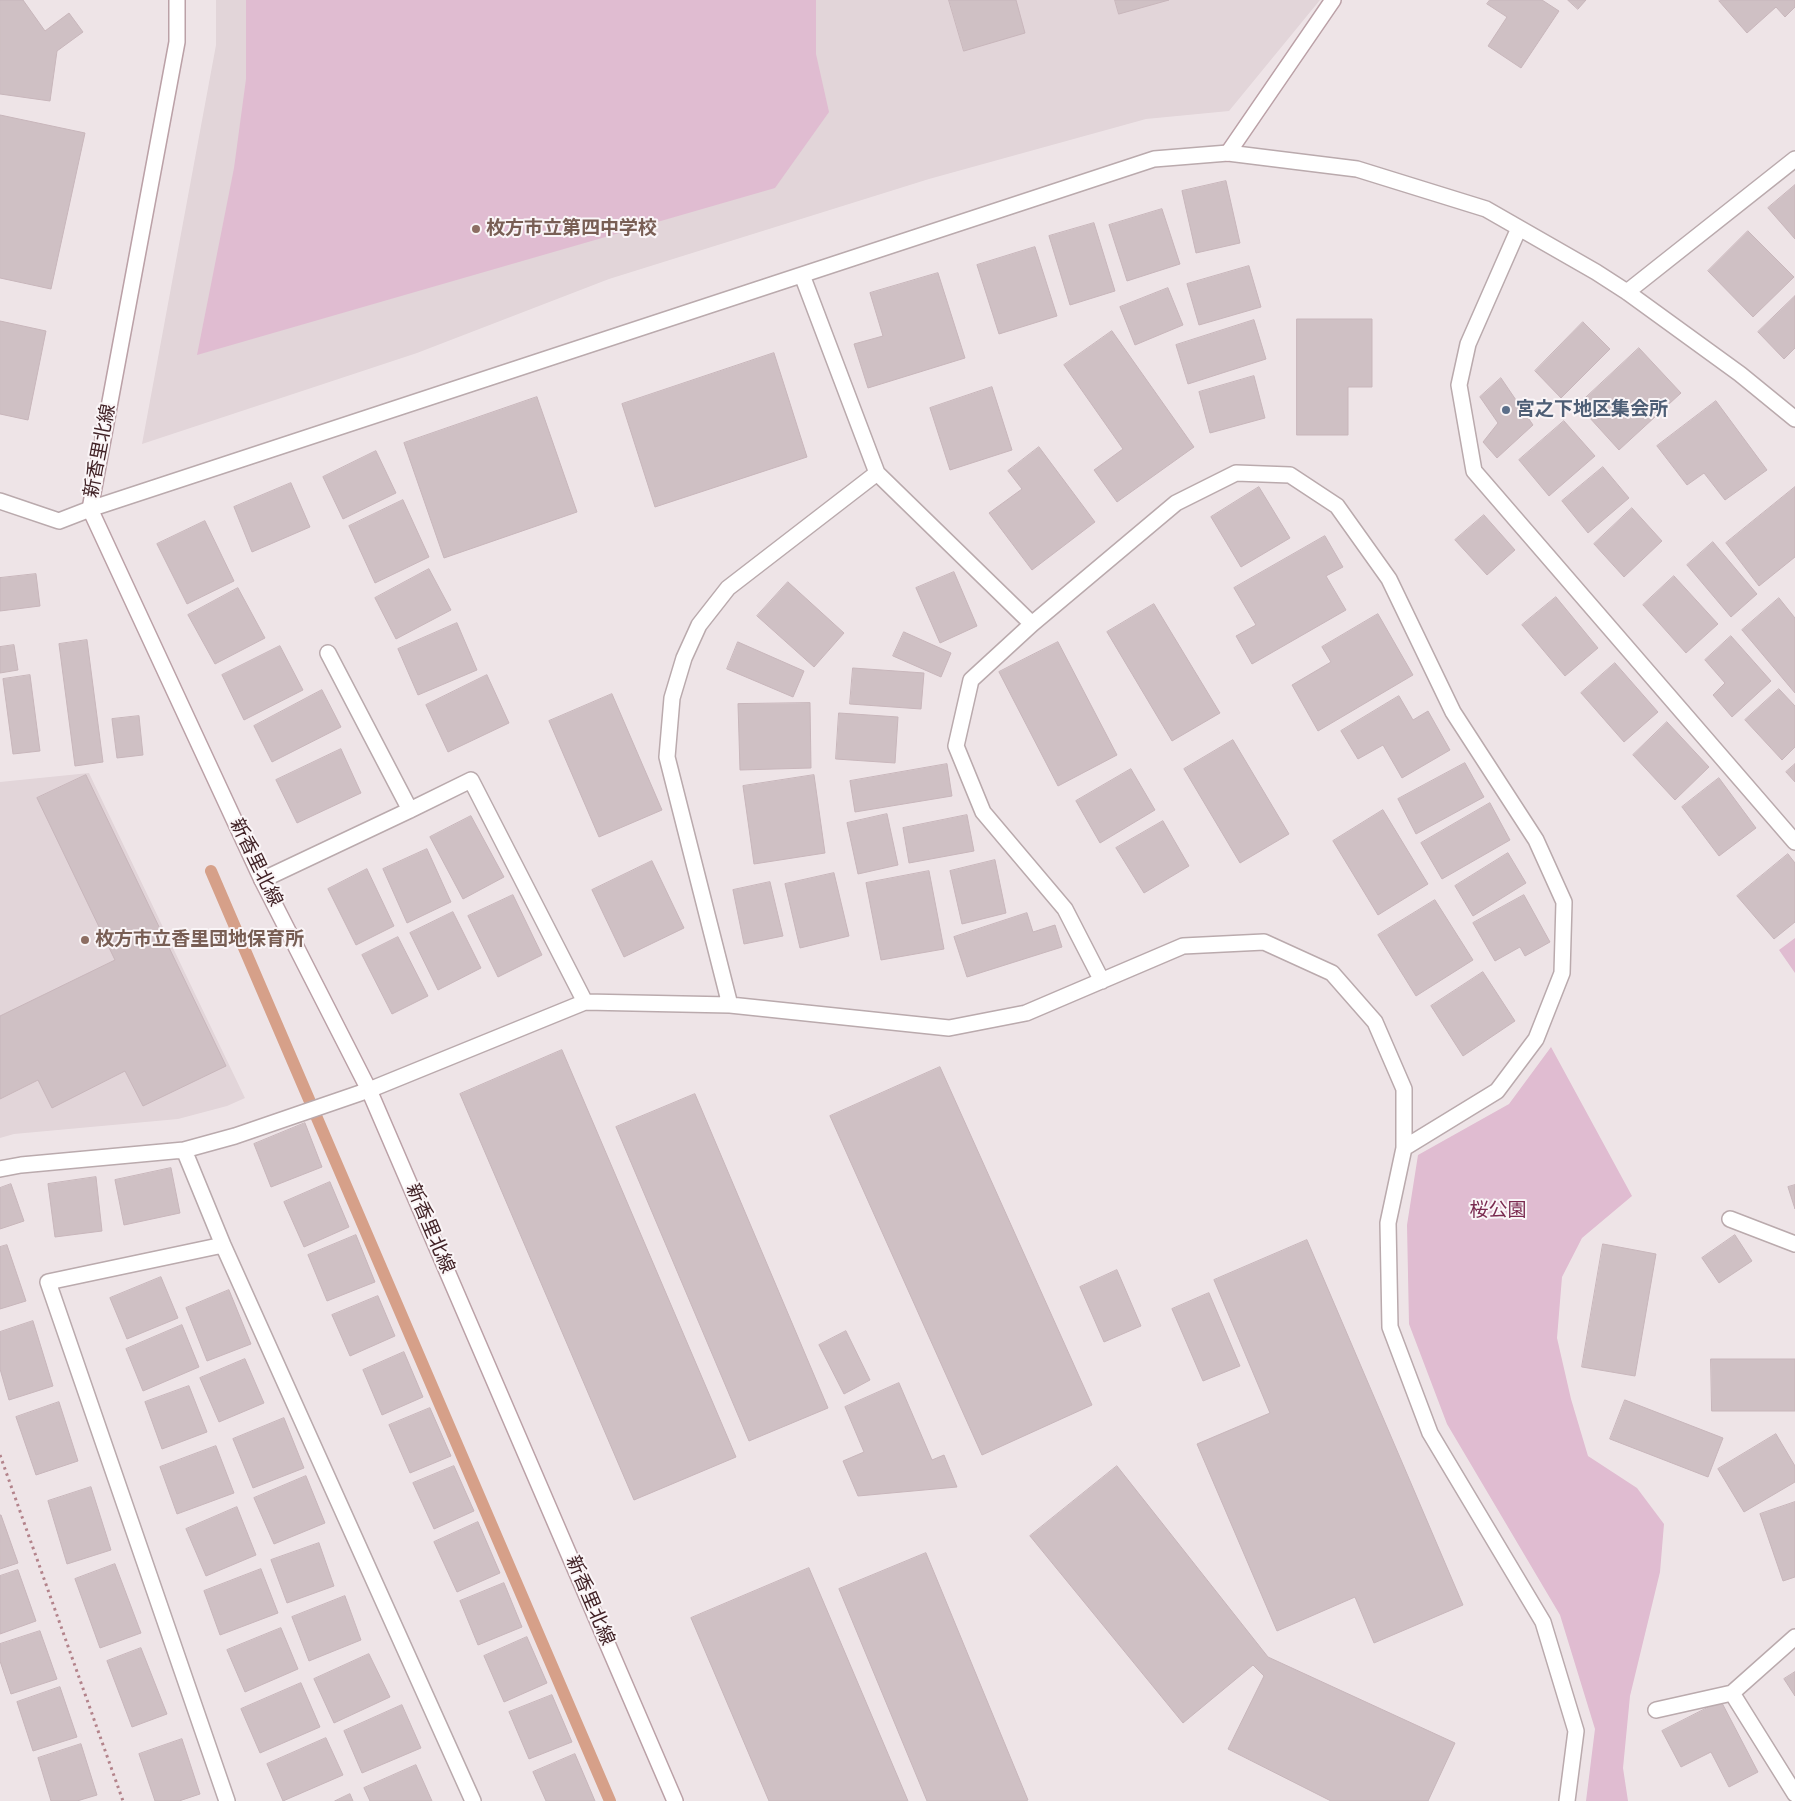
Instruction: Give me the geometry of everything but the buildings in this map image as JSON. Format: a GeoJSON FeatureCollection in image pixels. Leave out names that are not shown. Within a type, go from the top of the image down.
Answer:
{"type":"FeatureCollection","features":[{"type":"Feature","properties":{"kind":"street","name":"新香里北線"},"geometry":{"type":"LineString","coordinates":[[177,0],[177,42],[90,509],[262,880],[369,1090],[675,1801]]}},
{"type":"Feature","properties":{"kind":"street"},"geometry":{"type":"LineString","coordinates":[[1228,152],[1333,0]]}},
{"type":"Feature","properties":{"kind":"street"},"geometry":{"type":"LineString","coordinates":[[0,501],[59,521],[90,509],[1154,160],[1228,152],[1357,169],[1486,209],[1596,272],[1627,292],[1740,374],[1795,419]]}},
{"type":"Feature","properties":{"kind":"street"},"geometry":{"type":"LineString","coordinates":[[1627,292],[1795,159]]}},
{"type":"Feature","properties":{"kind":"street"},"geometry":{"type":"LineString","coordinates":[[1519,228],[1468,344],[1459,385],[1474,471],[1795,842]]}},
{"type":"Feature","properties":{"kind":"street"},"geometry":{"type":"LineString","coordinates":[[802,275],[877,473],[1032,624]]}},
{"type":"Feature","properties":{"kind":"street"},"geometry":{"type":"LineString","coordinates":[[730,1006],[667,757],[672,698],[684,658],[699,625],[728,588],[877,473]]}},
{"type":"Feature","properties":{"kind":"street"},"geometry":{"type":"LineString","coordinates":[[1102,981],[1065,909],[983,812],[956,746],[971,680],[1032,624],[1176,502],[1236,473],[1290,475],[1336,506],[1389,579],[1453,712],[1536,840],[1564,902],[1562,973],[1536,1039],[1497,1091],[1404,1148]]}},
{"type":"Feature","properties":{"kind":"street"},"geometry":{"type":"LineString","coordinates":[[328,653],[410,810]]}},
{"type":"Feature","properties":{"kind":"street"},"geometry":{"type":"LineString","coordinates":[[262,880],[470,780],[585,1002]]}},
{"type":"Feature","properties":{"kind":"street"},"geometry":{"type":"LineString","coordinates":[[0,1170],[20,1165],[184,1150],[235,1136],[369,1090],[585,1002],[730,1006],[950,1028],[1026,1013],[1183,946],[1264,942],[1332,973],[1375,1022],[1404,1089],[1404,1148],[1388,1223],[1390,1327],[1430,1433],[1543,1622],[1576,1731],[1567,1801]]}},
{"type":"Feature","properties":{"kind":"street"},"geometry":{"type":"LineString","coordinates":[[184,1150],[223,1245],[473,1801]]}},
{"type":"Feature","properties":{"kind":"street"},"geometry":{"type":"LineString","coordinates":[[1730,1220],[1795,1244]]}},
{"type":"Feature","properties":{"kind":"street"},"geometry":{"type":"LineString","coordinates":[[223,1245],[48,1282],[227,1801]]}},
{"type":"Feature","properties":{"kind":"street"},"geometry":{"type":"LineString","coordinates":[[1656,1710],[1732,1693],[1795,1636]]}},
{"type":"Feature","properties":{"kind":"street"},"geometry":{"type":"LineString","coordinates":[[1732,1693],[1795,1794]]}},
{"type":"Feature","properties":{"kind":"path"},"geometry":{"type":"LineString","coordinates":[[0,1455],[123,1801]]}},
{"type":"Feature","properties":{"kind":"shaded area","name":"枚方市立第四中学校"},"geometry":{"type":"Polygon","coordinates":[[[216,0],[1320,0],[1229,111],[1146,119],[929,179],[609,279],[417,353],[142,444],[216,45],[216,0]]]}},
{"type":"Feature","properties":{"kind":"shaded area","name":"枚方市立香里団地保育所"},"geometry":{"type":"Polygon","coordinates":[[[89,773],[245,1098],[227,1106],[178,1119],[14,1134],[0,1138],[0,782],[89,773]]]}},
{"type":"Feature","properties":{"kind":"green space"},"geometry":{"type":"Polygon","coordinates":[[[246,0],[816,0],[816,54],[829,112],[775,188],[197,355],[234,168],[246,79],[246,0]]]}},
{"type":"Feature","properties":{"kind":"green space"},"geometry":{"type":"Polygon","coordinates":[[[1795,938],[1795,973],[1779,950],[1795,938]]]}},
{"type":"Feature","properties":{"kind":"green space","name":"桜公園"},"geometry":{"type":"Polygon","coordinates":[[[1551,1047],[1632,1196],[1582,1238],[1562,1277],[1557,1338],[1571,1399],[1588,1456],[1637,1488],[1664,1524],[1660,1572],[1630,1696],[1623,1768],[1628,1801],[1586,1801],[1595,1729],[1560,1615],[1447,1424],[1409,1324],[1407,1225],[1418,1155],[1509,1104],[1551,1047]]]}},
{"type":"Feature","properties":{"kind":"waterway"},"geometry":{"type":"LineString","coordinates":[[211,871],[610,1801]]}},
{"type":"Feature","properties":{"kind":"place","name":"枚方市立第四中学校"},"geometry":{"type":"Point","coordinates":[476,229]}},
{"type":"Feature","properties":{"kind":"place","name":"宮之下地区集会所"},"geometry":{"type":"Point","coordinates":[1506,410]}},
{"type":"Feature","properties":{"kind":"place","name":"枚方市立香里団地保育所"},"geometry":{"type":"Point","coordinates":[85,940]}}]}
